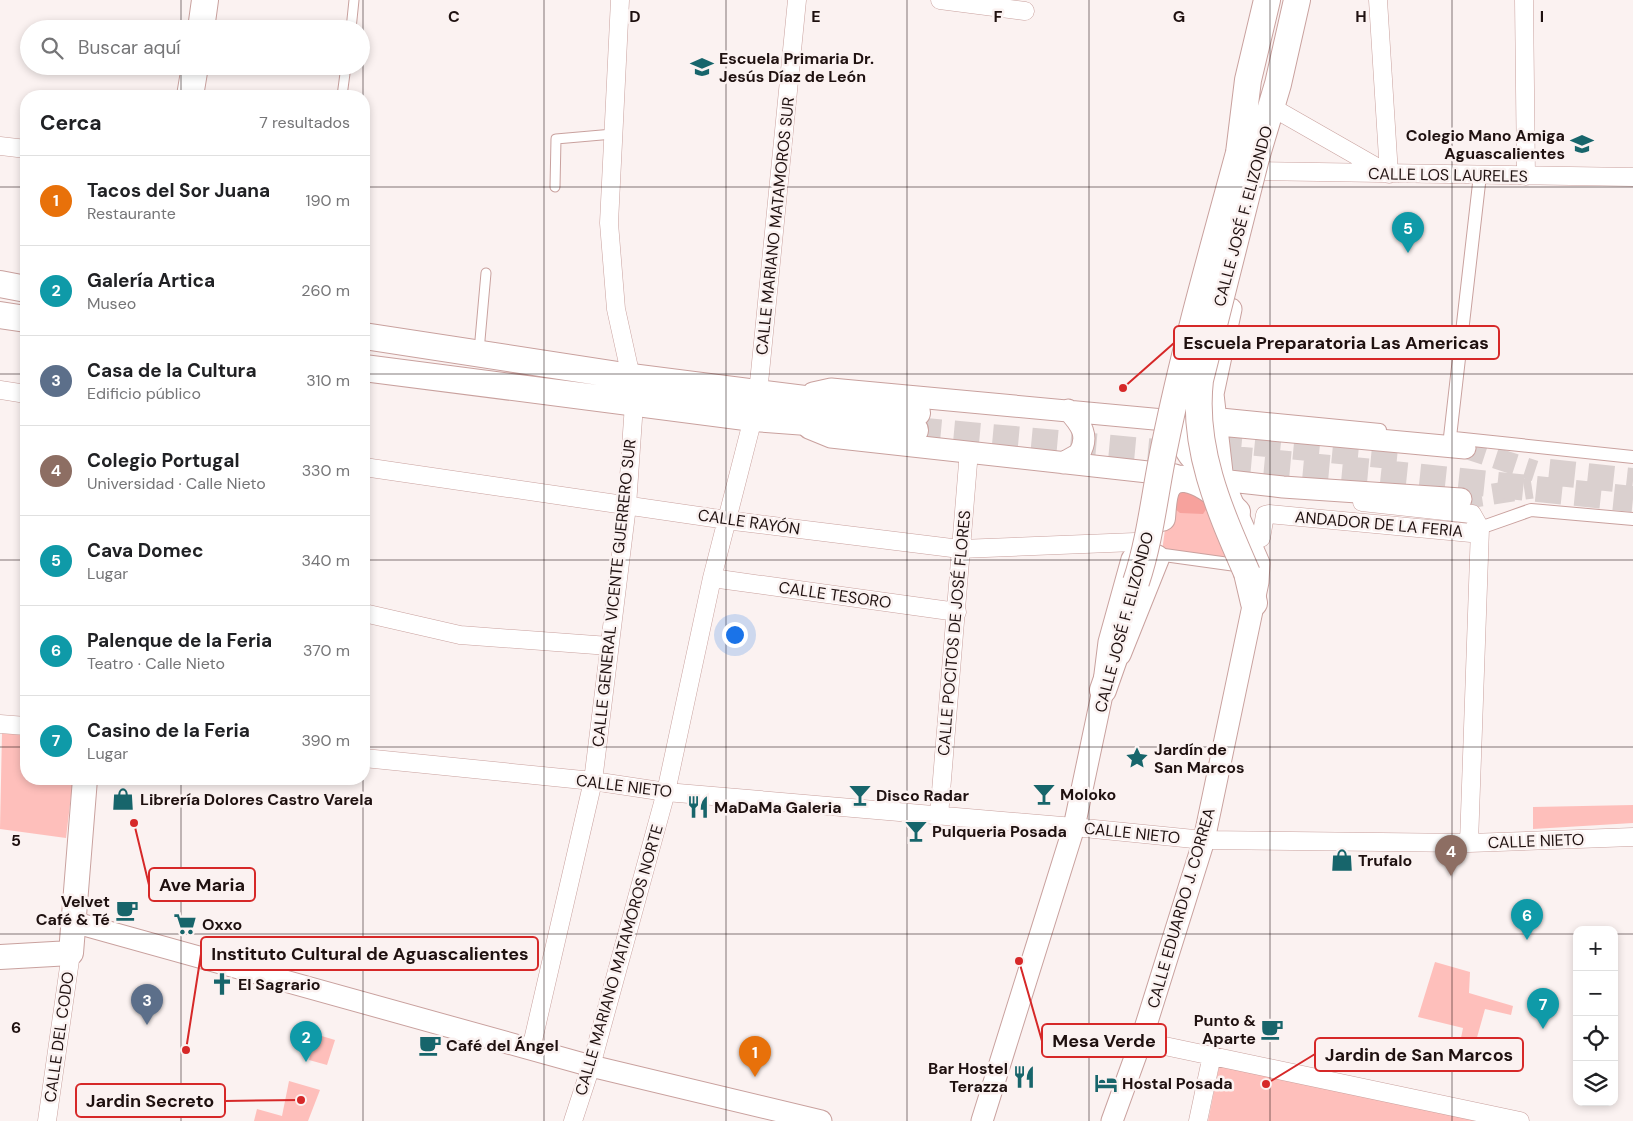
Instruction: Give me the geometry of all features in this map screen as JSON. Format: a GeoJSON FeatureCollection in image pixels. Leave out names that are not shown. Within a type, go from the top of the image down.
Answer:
{"type":"FeatureCollection","features":[{"type":"Feature","properties":{"kind":"main road"},"geometry":{"type":"LineString","coordinates":[[202,20],[205,0]]}},
{"type":"Feature","properties":{"kind":"main road","name":"CALLE JOSÉ F. ELIZONDO"},"geometry":{"type":"LineString","coordinates":[[1254,603],[1211,486],[1201,445],[1197,409],[1200,380],[1252,161],[1248,80],[1267,0]]}},
{"type":"Feature","properties":{"kind":"main road","name":"CALLE JOSÉ F. ELIZONDO"},"geometry":{"type":"LineString","coordinates":[[1103,690],[1118,653],[1136,582],[1145,555],[1165,445],[1195,315],[1277,97],[1298,0]]}},
{"type":"Feature","properties":{"kind":"main road"},"geometry":{"type":"LineString","coordinates":[[191,90],[194,75]]}},
{"type":"Feature","properties":{"kind":"main road"},"geometry":{"type":"LineString","coordinates":[[0,284],[20,288]]}},
{"type":"Feature","properties":{"kind":"main road"},"geometry":{"type":"LineString","coordinates":[[0,315],[20,318]]}},
{"type":"Feature","properties":{"kind":"main road"},"geometry":{"type":"LineString","coordinates":[[370,337],[631,377],[758,393],[791,409]]}},
{"type":"Feature","properties":{"kind":"main road"},"geometry":{"type":"LineString","coordinates":[[370,369],[753,418],[791,409],[916,421]]}},
{"type":"Feature","properties":{"kind":"main road"},"geometry":{"type":"LineString","coordinates":[[1118,653],[1146,548],[1170,484],[1177,480],[1192,481],[1204,486],[1237,512]]}},
{"type":"Feature","properties":{"kind":"main road"},"geometry":{"type":"LineString","coordinates":[[0,957],[71,953],[84,785]]}},
{"type":"Feature","properties":{"kind":"street"},"geometry":{"type":"LineString","coordinates":[[620,0],[609,222],[616,309],[631,377]]}},
{"type":"Feature","properties":{"kind":"street","name":"CALLE MARIANO MATAMOROS SUR"},"geometry":{"type":"LineString","coordinates":[[758,393],[797,0]]}},
{"type":"Feature","properties":{"kind":"street"},"geometry":{"type":"LineString","coordinates":[[940,0],[1025,11]]}},
{"type":"Feature","properties":{"kind":"street"},"geometry":{"type":"LineString","coordinates":[[1378,0],[1390,174]]}},
{"type":"Feature","properties":{"kind":"street"},"geometry":{"type":"LineString","coordinates":[[1524,0],[1526,176]]}},
{"type":"Feature","properties":{"kind":"street"},"geometry":{"type":"LineString","coordinates":[[1103,690],[1109,642],[1146,548],[1149,472],[1159,419],[1248,80]]}},
{"type":"Feature","properties":{"kind":"street"},"geometry":{"type":"LineString","coordinates":[[1277,97],[1390,174]]}},
{"type":"Feature","properties":{"kind":"street"},"geometry":{"type":"LineString","coordinates":[[0,146],[20,148]]}},
{"type":"Feature","properties":{"kind":"street","name":"CALLE LOS LAURELES"},"geometry":{"type":"LineString","coordinates":[[1252,161],[1390,174],[1633,177]]}},
{"type":"Feature","properties":{"kind":"street","name":"CALLE EDUARDO J. CORREA"},"geometry":{"type":"LineString","coordinates":[[1112,1121],[1141,1041],[1204,840],[1254,603],[1259,563],[1223,480],[1222,423],[1213,394],[1252,161]]}},
{"type":"Feature","properties":{"kind":"street"},"geometry":{"type":"LineString","coordinates":[[1458,443],[1480,175]]}},
{"type":"Feature","properties":{"kind":"street"},"geometry":{"type":"LineString","coordinates":[[1178,346],[1184,384],[1181,440],[1186,455],[1205,470],[1223,480]]}},
{"type":"Feature","properties":{"kind":"street"},"geometry":{"type":"LineString","coordinates":[[1469,844],[1480,528],[1472,514],[1333,498],[1283,488],[1223,480],[831,437],[791,409],[831,389],[1182,421],[1633,458]]}},
{"type":"Feature","properties":{"kind":"street"},"geometry":{"type":"LineString","coordinates":[[0,390],[20,393]]}},
{"type":"Feature","properties":{"kind":"street","name":"CALLE GENERAL VICENTE GUERRERO SUR"},"geometry":{"type":"LineString","coordinates":[[531,1049],[593,781],[627,506],[634,404]]}},
{"type":"Feature","properties":{"kind":"street"},"geometry":{"type":"LineString","coordinates":[[1063,463],[1079,454],[1085,439],[1080,424],[1068,410]]}},
{"type":"Feature","properties":{"kind":"street","name":"CALLE MARIANO MATAMOROS NORTE"},"geometry":{"type":"LineString","coordinates":[[573,1121],[591,1066],[666,792],[712,578],[753,418]]}},
{"type":"Feature","properties":{"kind":"street"},"geometry":{"type":"LineString","coordinates":[[1149,472],[1178,461],[1197,442],[1222,423]]}},
{"type":"Feature","properties":{"kind":"street","name":"CALLE POCITOS DE JOSÉ FLORES"},"geometry":{"type":"LineString","coordinates":[[938,816],[970,451]]}},
{"type":"Feature","properties":{"kind":"street","name":"CALLE RAYÓN"},"geometry":{"type":"LineString","coordinates":[[370,468],[627,506],[960,549],[1146,548]]}},
{"type":"Feature","properties":{"kind":"street"},"geometry":{"type":"LineString","coordinates":[[1237,512],[1238,498],[1244,489],[1253,484]]}},
{"type":"Feature","properties":{"kind":"street"},"geometry":{"type":"LineString","coordinates":[[1283,488],[1461,499]]}},
{"type":"Feature","properties":{"kind":"street","name":"ANDADOR DE LA FERIA"},"geometry":{"type":"LineString","coordinates":[[1262,538],[1265,515],[1269,514],[1471,533],[1530,510],[1633,519]]}},
{"type":"Feature","properties":{"kind":"street"},"geometry":{"type":"LineString","coordinates":[[1146,548],[1242,569]]}},
{"type":"Feature","properties":{"kind":"street","name":"CALLE TESORO"},"geometry":{"type":"LineString","coordinates":[[712,578],[957,612]]}},
{"type":"Feature","properties":{"kind":"street"},"geometry":{"type":"LineString","coordinates":[[370,614],[460,636],[609,646]]}},
{"type":"Feature","properties":{"kind":"street","name":"CALLE JOSÉ F. ELIZONDO"},"geometry":{"type":"LineString","coordinates":[[982,1121],[1074,827],[1103,690]]}},
{"type":"Feature","properties":{"kind":"street"},"geometry":{"type":"LineString","coordinates":[[0,724],[20,726]]}},
{"type":"Feature","properties":{"kind":"street","name":"CALLE NIETO"},"geometry":{"type":"LineString","coordinates":[[370,759],[593,781],[666,792],[1204,840],[1469,844],[1633,837]]}},
{"type":"Feature","properties":{"kind":"street"},"geometry":{"type":"LineString","coordinates":[[73,922],[591,1066],[820,1121]]}},
{"type":"Feature","properties":{"kind":"street","name":"CALLE DEL CODO"},"geometry":{"type":"LineString","coordinates":[[47,1121],[71,953]]}},
{"type":"Feature","properties":{"kind":"street"},"geometry":{"type":"LineString","coordinates":[[1141,1041],[1520,1121]]}},
{"type":"Feature","properties":{"kind":"street"},"geometry":{"type":"LineString","coordinates":[[1198,1121],[1212,1055]]}},
{"type":"Feature","properties":{"kind":"lane"},"geometry":{"type":"LineString","coordinates":[[352,20],[354,0]]}},
{"type":"Feature","properties":{"kind":"lane"},"geometry":{"type":"LineString","coordinates":[[343,90],[345,75]]}},
{"type":"Feature","properties":{"kind":"lane"},"geometry":{"type":"LineString","coordinates":[[555,187],[556,139],[613,134]]}},
{"type":"Feature","properties":{"kind":"lane"},"geometry":{"type":"LineString","coordinates":[[478,354],[486,273]]}},
{"type":"Feature","properties":{"kind":"shaded area"},"geometry":{"type":"Polygon","coordinates":[[[1197,486],[1242,571],[1161,559],[1168,507],[1197,486]]]}},
{"type":"Feature","properties":{"kind":"shaded area"},"geometry":{"type":"Polygon","coordinates":[[[1190,487],[1209,505],[1203,514],[1180,513],[1174,508],[1175,492],[1190,487]]]}},
{"type":"Feature","properties":{"kind":"shaded area"},"geometry":{"type":"Polygon","coordinates":[[[2,733],[20,734],[20,785],[72,785],[66,838],[0,829],[2,733]]]}},
{"type":"Feature","properties":{"kind":"shaded area"},"geometry":{"type":"Polygon","coordinates":[[[1633,805],[1633,823],[1533,829],[1533,807],[1633,805]]]}},
{"type":"Feature","properties":{"kind":"shaded area"},"geometry":{"type":"Polygon","coordinates":[[[1435,962],[1470,972],[1469,993],[1513,1006],[1511,1015],[1485,1009],[1476,1041],[1461,1038],[1463,1028],[1418,1017],[1435,962]]]}},
{"type":"Feature","properties":{"kind":"shaded area"},"geometry":{"type":"Polygon","coordinates":[[[315,1034],[335,1040],[327,1065],[309,1060],[315,1034]]]}},
{"type":"Feature","properties":{"kind":"shaded area"},"geometry":{"type":"Polygon","coordinates":[[[1220,1062],[1488,1121],[1208,1121],[1220,1062]]]}},
{"type":"Feature","properties":{"kind":"shaded area"},"geometry":{"type":"Polygon","coordinates":[[[289,1081],[320,1090],[308,1121],[254,1121],[257,1109],[282,1116],[289,1081]]]}},
{"type":"Feature","properties":{"kind":"tunnel"},"geometry":{"type":"LineString","coordinates":[[915,430],[1375,472],[1633,499]]}},
{"type":"Feature","properties":{"kind":"tunnel"},"geometry":{"type":"LineString","coordinates":[[1216,439],[1403,457]]}},
{"type":"Feature","properties":{"kind":"tunnel"},"geometry":{"type":"LineString","coordinates":[[1465,448],[1535,471]]}},
{"type":"Feature","properties":{"kind":"tunnel"},"geometry":{"type":"LineString","coordinates":[[1549,472],[1633,481]]}},
{"type":"Feature","properties":{"kind":"tunnel"},"geometry":{"type":"LineString","coordinates":[[1461,499],[1532,488]]}},
{"type":"Feature","properties":{"kind":"place","name":"Escuela Primaria Dr. Jesús Díaz de León"},"geometry":{"type":"Point","coordinates":[702,67]}},
{"type":"Feature","properties":{"kind":"place","name":"Colegio Mano Amiga Aguascalientes"},"geometry":{"type":"Point","coordinates":[1582,144]}},
{"type":"Feature","properties":{"kind":"place","name":"Cava Domec"},"geometry":{"type":"Point","coordinates":[1408,253]}},
{"type":"Feature","properties":{"kind":"place","name":"Escuela Preparatoria Las Americas"},"geometry":{"type":"Point","coordinates":[1123,388]}},
{"type":"Feature","properties":{"kind":"place","name":"Jardín de San Marcos"},"geometry":{"type":"Point","coordinates":[1137,758]}},
{"type":"Feature","properties":{"kind":"place","name":"Moloko"},"geometry":{"type":"Point","coordinates":[1044,794]}},
{"type":"Feature","properties":{"kind":"place","name":"Disco Radar"},"geometry":{"type":"Point","coordinates":[860,795]}},
{"type":"Feature","properties":{"kind":"place","name":"Librería Dolores Castro Varela"},"geometry":{"type":"Point","coordinates":[123,799]}},
{"type":"Feature","properties":{"kind":"place","name":"MaDaMa Galeria"},"geometry":{"type":"Point","coordinates":[698,807]}},
{"type":"Feature","properties":{"kind":"place","name":"Ave Maria"},"geometry":{"type":"Point","coordinates":[134,823]}},
{"type":"Feature","properties":{"kind":"place","name":"Pulqueria Posada"},"geometry":{"type":"Point","coordinates":[916,831]}},
{"type":"Feature","properties":{"kind":"place","name":"Trufalo"},"geometry":{"type":"Point","coordinates":[1342,860]}},
{"type":"Feature","properties":{"kind":"place","name":"Colegio Portugal"},"geometry":{"type":"Point","coordinates":[1451,876]}},
{"type":"Feature","properties":{"kind":"place","name":"Velvet Café & Té"},"geometry":{"type":"Point","coordinates":[127,910]}},
{"type":"Feature","properties":{"kind":"place","name":"Oxxo"},"geometry":{"type":"Point","coordinates":[185,924]}},
{"type":"Feature","properties":{"kind":"place","name":"Palenque de la Feria"},"geometry":{"type":"Point","coordinates":[1527,940]}},
{"type":"Feature","properties":{"kind":"place","name":"Mesa Verde"},"geometry":{"type":"Point","coordinates":[1019,961]}},
{"type":"Feature","properties":{"kind":"place","name":"El Sagrario"},"geometry":{"type":"Point","coordinates":[222,984]}},
{"type":"Feature","properties":{"kind":"place","name":"Casa de la Cultura"},"geometry":{"type":"Point","coordinates":[147,1025]}},
{"type":"Feature","properties":{"kind":"place","name":"Punto & Aparte"},"geometry":{"type":"Point","coordinates":[1272,1029]}},
{"type":"Feature","properties":{"kind":"place","name":"Casino de la Feria"},"geometry":{"type":"Point","coordinates":[1543,1029]}},
{"type":"Feature","properties":{"kind":"place","name":"Café del Ángel"},"geometry":{"type":"Point","coordinates":[430,1045]}},
{"type":"Feature","properties":{"kind":"place","name":"Instituto Cultural de Aguascalientes"},"geometry":{"type":"Point","coordinates":[186,1050]}},
{"type":"Feature","properties":{"kind":"place","name":"Galería Artica"},"geometry":{"type":"Point","coordinates":[306,1062]}},
{"type":"Feature","properties":{"kind":"place","name":"Tacos del Sor Juana"},"geometry":{"type":"Point","coordinates":[755,1077]}},
{"type":"Feature","properties":{"kind":"place","name":"Bar Hostel Terazza"},"geometry":{"type":"Point","coordinates":[1024,1077]}},
{"type":"Feature","properties":{"kind":"place","name":"Hostal Posada"},"geometry":{"type":"Point","coordinates":[1106,1083]}},
{"type":"Feature","properties":{"kind":"place","name":"Jardin de San Marcos"},"geometry":{"type":"Point","coordinates":[1266,1084]}},
{"type":"Feature","properties":{"kind":"place","name":"Jardin Secreto"},"geometry":{"type":"Point","coordinates":[301,1100]}}]}
